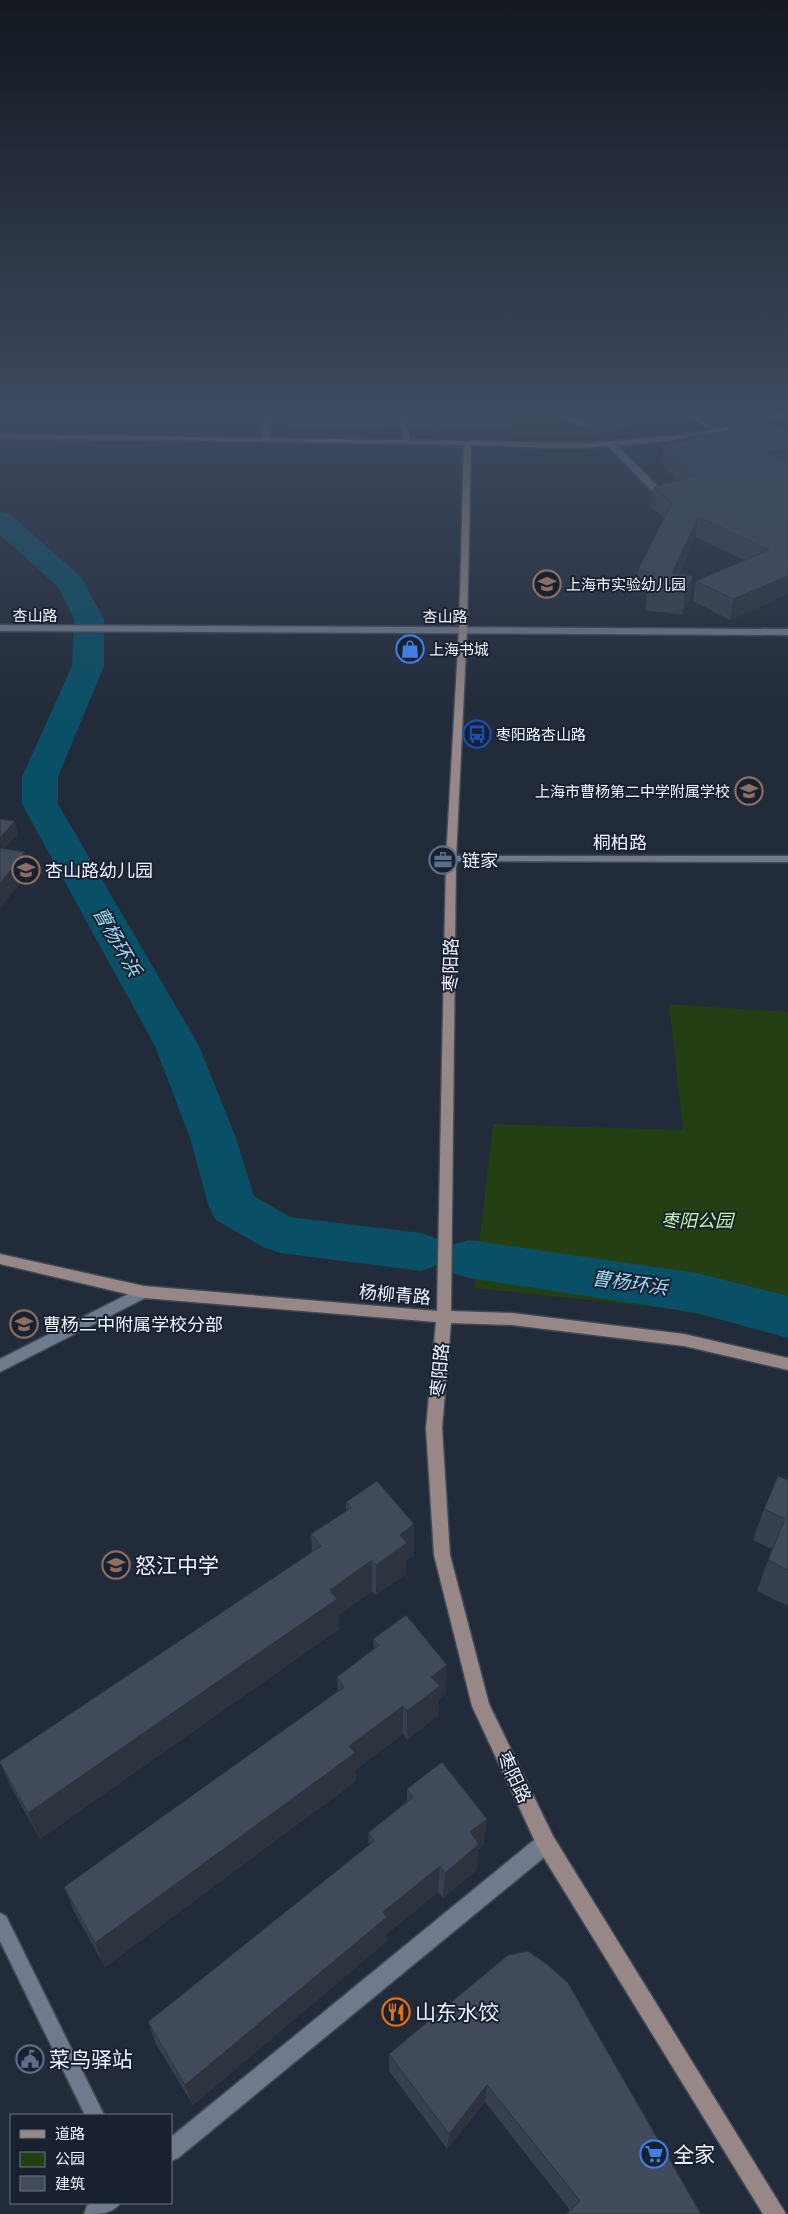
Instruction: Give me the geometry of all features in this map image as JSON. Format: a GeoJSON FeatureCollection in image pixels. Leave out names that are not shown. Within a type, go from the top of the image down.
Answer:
{"type":"FeatureCollection","features":[{"type":"Feature","properties":{"kind":"street","name":"枣阳路"},"geometry":{"type":"LineString","coordinates":[[466,513],[463,630],[451,860],[444,1317],[434,1428],[442,1555],[481,1706],[546,1843],[775,2214]]}},
{"type":"Feature","properties":{"kind":"street","name":"杏山路"},"geometry":{"type":"LineString","coordinates":[[0,628],[788,632]]}},
{"type":"Feature","properties":{"kind":"street","name":"桐柏路"},"geometry":{"type":"LineString","coordinates":[[451,860],[788,859]]}},
{"type":"Feature","properties":{"kind":"street","name":"杨柳青路"},"geometry":{"type":"LineString","coordinates":[[0,1259],[144,1292],[444,1317],[512,1319],[684,1340],[788,1364]]}},
{"type":"Feature","properties":{"kind":"street"},"geometry":{"type":"LineString","coordinates":[[0,1366],[144,1292]]}},
{"type":"Feature","properties":{"kind":"street"},"geometry":{"type":"LineString","coordinates":[[172,2150],[546,1843]]}},
{"type":"Feature","properties":{"kind":"street"},"geometry":{"type":"LineString","coordinates":[[95,2214],[108,2204]]}},
{"type":"Feature","properties":{"kind":"lane"},"geometry":{"type":"LineString","coordinates":[[0,1922],[95,2114]]}},
{"type":"Feature","properties":{"kind":"green space","name":"枣阳公园"},"geometry":{"type":"Polygon","coordinates":[[[669,1004],[788,1012],[788,1336],[675,1309],[474,1288],[493,1124],[683,1130],[669,1004]]]}},
{"type":"Feature","properties":{"kind":"building"},"geometry":{"type":"Polygon","coordinates":[[[667,513],[788,513],[788,576],[733,599],[696,581],[769,550],[698,517],[672,573],[693,576],[685,594],[647,589],[655,573],[638,570],[667,513]]]}},
{"type":"Feature","properties":{"kind":"building"},"geometry":{"type":"Polygon","coordinates":[[[0,819],[15,821],[0,838],[0,819]]]}},
{"type":"Feature","properties":{"kind":"building"},"geometry":{"type":"Polygon","coordinates":[[[0,848],[25,852],[0,884],[0,848]]]}},
{"type":"Feature","properties":{"kind":"building"},"geometry":{"type":"Polygon","coordinates":[[[778,1476],[788,1480],[788,1570],[768,1560],[785,1519],[764,1509],[778,1476]]]}},
{"type":"Feature","properties":{"kind":"building"},"geometry":{"type":"Polygon","coordinates":[[[377,1481],[414,1524],[400,1535],[407,1543],[376,1565],[372,1560],[330,1590],[337,1599],[28,1813],[0,1761],[321,1546],[311,1534],[351,1508],[346,1502],[377,1481]]]}},
{"type":"Feature","properties":{"kind":"building"},"geometry":{"type":"Polygon","coordinates":[[[406,1615],[447,1665],[431,1677],[440,1686],[407,1711],[403,1706],[349,1746],[355,1753],[95,1943],[64,1887],[344,1687],[337,1677],[379,1645],[373,1639],[406,1615]]]}},
{"type":"Feature","properties":{"kind":"building"},"geometry":{"type":"Polygon","coordinates":[[[442,1762],[487,1819],[470,1832],[479,1844],[445,1873],[440,1866],[383,1912],[387,1917],[185,2085],[148,2022],[374,1841],[368,1833],[413,1797],[407,1789],[442,1762]]]}},
{"type":"Feature","properties":{"kind":"building"},"geometry":{"type":"Polygon","coordinates":[[[528,1951],[548,1965],[568,1983],[701,2214],[566,2214],[580,2201],[487,2085],[449,2134],[389,2054],[508,1955],[528,1951]]]}},
{"type":"Feature","properties":{"kind":"waterway","name":"曹杨环浜"},"geometry":{"type":"LineString","coordinates":[[0,520],[71,583],[89,619],[88,666],[40,777],[40,804],[177,1046],[213,1138],[233,1207],[280,1234],[421,1252]]}},
{"type":"Feature","properties":{"kind":"waterway","name":"曹杨环浜"},"geometry":{"type":"LineString","coordinates":[[469,1259],[697,1293],[788,1317]]}},
{"type":"Feature","properties":{"kind":"place","name":"上海市实验幼儿园"},"geometry":{"type":"Point","coordinates":[547,584]}},
{"type":"Feature","properties":{"kind":"place","name":"上海书城"},"geometry":{"type":"Point","coordinates":[410,649]}},
{"type":"Feature","properties":{"kind":"place","name":"枣阳路杏山路"},"geometry":{"type":"Point","coordinates":[477,734]}},
{"type":"Feature","properties":{"kind":"place","name":"上海市曹杨第二中学附属学校"},"geometry":{"type":"Point","coordinates":[749,791]}},
{"type":"Feature","properties":{"kind":"place","name":"链家"},"geometry":{"type":"Point","coordinates":[443,860]}},
{"type":"Feature","properties":{"kind":"place","name":"杏山路幼儿园"},"geometry":{"type":"Point","coordinates":[26,870]}},
{"type":"Feature","properties":{"kind":"place","name":"曹杨二中附属学校分部"},"geometry":{"type":"Point","coordinates":[24,1324]}},
{"type":"Feature","properties":{"kind":"place","name":"怒江中学"},"geometry":{"type":"Point","coordinates":[116,1565]}},
{"type":"Feature","properties":{"kind":"place","name":"山东水饺"},"geometry":{"type":"Point","coordinates":[396,2012]}},
{"type":"Feature","properties":{"kind":"place","name":"菜鸟驿站"},"geometry":{"type":"Point","coordinates":[30,2059]}},
{"type":"Feature","properties":{"kind":"place","name":"全家"},"geometry":{"type":"Point","coordinates":[654,2154]}}]}
